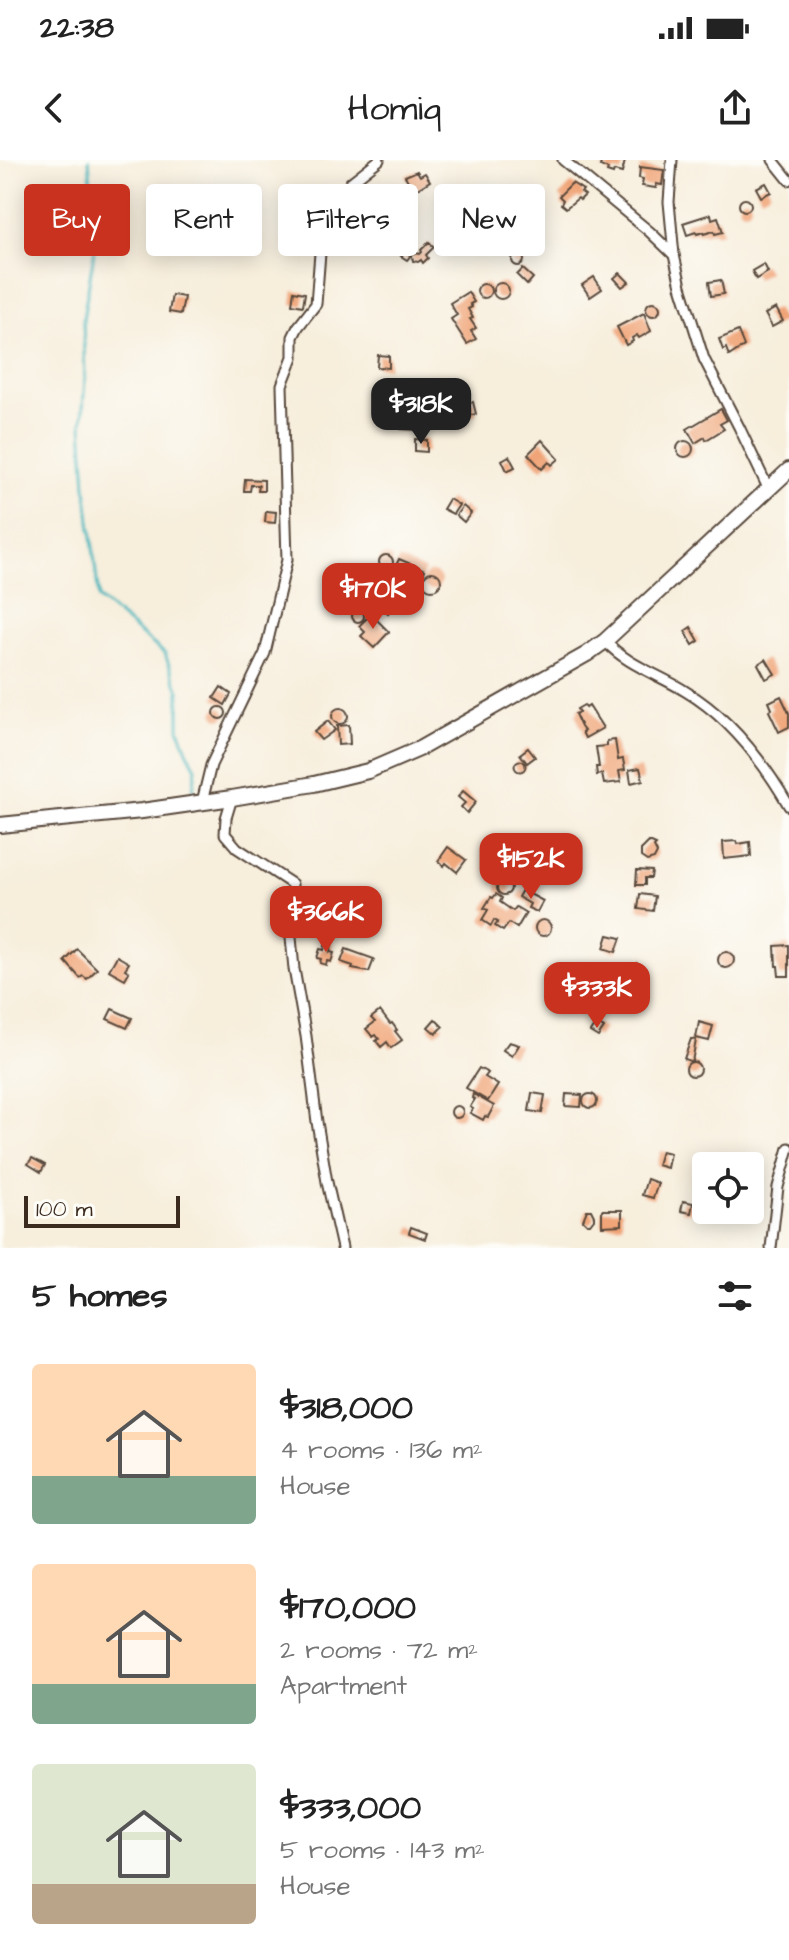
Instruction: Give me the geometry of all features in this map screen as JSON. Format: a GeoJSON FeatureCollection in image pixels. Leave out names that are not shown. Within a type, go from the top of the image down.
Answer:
{"type":"FeatureCollection","features":[{"type":"Feature","properties":{"kind":"street"},"geometry":{"type":"LineString","coordinates":[[202,802],[211,765],[265,653],[287,560],[282,385],[293,357],[293,337],[316,304],[320,253],[329,220],[351,182],[379,160]]}},
{"type":"Feature","properties":{"kind":"street"},"geometry":{"type":"LineString","coordinates":[[563,160],[674,255]]}},
{"type":"Feature","properties":{"kind":"street"},"geometry":{"type":"LineString","coordinates":[[672,160],[669,202],[674,255],[681,286],[704,359],[769,490]]}},
{"type":"Feature","properties":{"kind":"street"},"geometry":{"type":"LineString","coordinates":[[773,160],[789,180]]}},
{"type":"Feature","properties":{"kind":"street"},"geometry":{"type":"LineString","coordinates":[[0,825],[202,802],[314,784],[368,771],[419,749],[605,641],[789,470]]}},
{"type":"Feature","properties":{"kind":"street"},"geometry":{"type":"LineString","coordinates":[[605,641],[637,666],[694,696],[723,720],[774,780],[789,806]]}},
{"type":"Feature","properties":{"kind":"street"},"geometry":{"type":"LineString","coordinates":[[232,798],[225,834],[237,848],[292,884],[290,927],[294,969],[325,1168],[342,1248]]}},
{"type":"Feature","properties":{"kind":"street"},"geometry":{"type":"LineString","coordinates":[[771,1248],[778,1187],[789,1148]]}},
{"type":"Feature","properties":{"kind":"building"},"geometry":{"type":"Polygon","coordinates":[[[602,160],[625,161],[622,173],[607,172],[608,169],[600,166],[602,160]]]}},
{"type":"Feature","properties":{"kind":"building"},"geometry":{"type":"Polygon","coordinates":[[[640,167],[664,170],[662,185],[656,184],[656,188],[642,186],[640,167]]]}},
{"type":"Feature","properties":{"kind":"building"},"geometry":{"type":"Polygon","coordinates":[[[417,171],[420,176],[425,173],[430,181],[418,188],[418,184],[410,184],[405,176],[417,171]]]}},
{"type":"Feature","properties":{"kind":"building"},"geometry":{"type":"Polygon","coordinates":[[[572,183],[585,195],[566,208],[559,196],[572,183]]]}},
{"type":"Feature","properties":{"kind":"building"},"geometry":{"type":"Polygon","coordinates":[[[766,183],[771,192],[761,197],[756,188],[766,183]]]}},
{"type":"Feature","properties":{"kind":"building"},"geometry":{"type":"Polygon","coordinates":[[[745,199],[751,205],[745,211],[739,205],[745,199]]]}},
{"type":"Feature","properties":{"kind":"building"},"geometry":{"type":"Polygon","coordinates":[[[711,214],[712,219],[718,217],[723,232],[687,235],[683,223],[711,214]]]}},
{"type":"Feature","properties":{"kind":"building"},"geometry":{"type":"Polygon","coordinates":[[[429,242],[434,247],[423,263],[421,260],[413,261],[412,256],[418,256],[429,242]]]}},
{"type":"Feature","properties":{"kind":"building"},"geometry":{"type":"Polygon","coordinates":[[[514,256],[522,256],[522,264],[514,264],[514,256]]]}},
{"type":"Feature","properties":{"kind":"building"},"geometry":{"type":"Polygon","coordinates":[[[764,264],[768,272],[756,279],[752,271],[764,264]]]}},
{"type":"Feature","properties":{"kind":"building"},"geometry":{"type":"Polygon","coordinates":[[[523,269],[533,278],[527,285],[517,275],[523,269]]]}},
{"type":"Feature","properties":{"kind":"building"},"geometry":{"type":"Polygon","coordinates":[[[620,273],[629,282],[622,287],[614,278],[620,273]]]}},
{"type":"Feature","properties":{"kind":"building"},"geometry":{"type":"Polygon","coordinates":[[[594,277],[602,289],[590,297],[582,285],[594,277]]]}},
{"type":"Feature","properties":{"kind":"building"},"geometry":{"type":"Polygon","coordinates":[[[721,280],[724,294],[711,296],[709,282],[721,280]]]}},
{"type":"Feature","properties":{"kind":"building"},"geometry":{"type":"Polygon","coordinates":[[[501,283],[509,291],[501,299],[493,291],[501,283]]]}},
{"type":"Feature","properties":{"kind":"building"},"geometry":{"type":"Polygon","coordinates":[[[484,284],[491,291],[484,298],[477,291],[484,284]]]}},
{"type":"Feature","properties":{"kind":"building"},"geometry":{"type":"Polygon","coordinates":[[[294,291],[305,293],[303,306],[292,304],[294,291]]]}},
{"type":"Feature","properties":{"kind":"building"},"geometry":{"type":"Polygon","coordinates":[[[468,292],[474,302],[468,309],[476,328],[471,331],[476,339],[467,344],[451,319],[457,315],[450,303],[468,292]]]}},
{"type":"Feature","properties":{"kind":"building"},"geometry":{"type":"Polygon","coordinates":[[[172,295],[184,297],[181,314],[169,312],[172,295]]]}},
{"type":"Feature","properties":{"kind":"building"},"geometry":{"type":"Polygon","coordinates":[[[653,302],[660,309],[653,316],[646,309],[653,302]]]}},
{"type":"Feature","properties":{"kind":"building"},"geometry":{"type":"Polygon","coordinates":[[[776,308],[783,321],[772,327],[765,314],[776,308]]]}},
{"type":"Feature","properties":{"kind":"building"},"geometry":{"type":"Polygon","coordinates":[[[644,313],[651,331],[639,338],[637,335],[626,345],[617,327],[644,313]]]}},
{"type":"Feature","properties":{"kind":"building"},"geometry":{"type":"Polygon","coordinates":[[[738,331],[744,346],[729,356],[719,339],[738,331]]]}},
{"type":"Feature","properties":{"kind":"building"},"geometry":{"type":"Polygon","coordinates":[[[378,355],[389,356],[389,368],[377,367],[378,355]]]}},
{"type":"Feature","properties":{"kind":"building"},"geometry":{"type":"Polygon","coordinates":[[[473,402],[476,414],[464,417],[460,405],[473,402]]]}},
{"type":"Feature","properties":{"kind":"building"},"geometry":{"type":"Polygon","coordinates":[[[721,409],[727,420],[720,424],[724,429],[695,443],[687,429],[721,409]]]}},
{"type":"Feature","properties":{"kind":"building"},"geometry":{"type":"Polygon","coordinates":[[[402,414],[418,416],[417,430],[401,429],[402,414]]]}},
{"type":"Feature","properties":{"kind":"building"},"geometry":{"type":"Polygon","coordinates":[[[415,439],[427,440],[427,452],[415,451],[415,439]]]}},
{"type":"Feature","properties":{"kind":"building"},"geometry":{"type":"Polygon","coordinates":[[[542,440],[559,459],[552,465],[549,462],[542,469],[528,454],[542,440]]]}},
{"type":"Feature","properties":{"kind":"building"},"geometry":{"type":"Polygon","coordinates":[[[685,441],[691,443],[691,455],[685,457],[679,455],[677,449],[679,443],[685,441]]]}},
{"type":"Feature","properties":{"kind":"building"},"geometry":{"type":"Polygon","coordinates":[[[509,456],[515,467],[507,471],[502,460],[509,456]]]}},
{"type":"Feature","properties":{"kind":"building"},"geometry":{"type":"Polygon","coordinates":[[[245,479],[264,480],[264,491],[258,491],[259,485],[251,485],[250,491],[244,491],[245,479]]]}},
{"type":"Feature","properties":{"kind":"building"},"geometry":{"type":"Polygon","coordinates":[[[449,499],[459,505],[453,514],[443,509],[449,499]]]}},
{"type":"Feature","properties":{"kind":"building"},"geometry":{"type":"Polygon","coordinates":[[[463,506],[471,513],[464,522],[456,515],[463,506]]]}},
{"type":"Feature","properties":{"kind":"building"},"geometry":{"type":"Polygon","coordinates":[[[266,511],[276,512],[275,523],[265,522],[266,511]]]}},
{"type":"Feature","properties":{"kind":"building"},"geometry":{"type":"Polygon","coordinates":[[[386,555],[393,562],[386,569],[379,562],[386,555]]]}},
{"type":"Feature","properties":{"kind":"building"},"geometry":{"type":"Polygon","coordinates":[[[399,559],[425,570],[418,587],[413,585],[415,579],[393,572],[399,559]]]}},
{"type":"Feature","properties":{"kind":"building"},"geometry":{"type":"Polygon","coordinates":[[[428,572],[436,572],[441,581],[439,588],[428,590],[423,585],[423,577],[428,572]]]}},
{"type":"Feature","properties":{"kind":"building"},"geometry":{"type":"Polygon","coordinates":[[[390,574],[400,581],[393,590],[383,583],[390,574]]]}},
{"type":"Feature","properties":{"kind":"building"},"geometry":{"type":"Polygon","coordinates":[[[380,596],[393,607],[388,613],[375,601],[380,596]]]}},
{"type":"Feature","properties":{"kind":"building"},"geometry":{"type":"Polygon","coordinates":[[[358,610],[364,616],[358,622],[352,616],[358,610]]]}},
{"type":"Feature","properties":{"kind":"building"},"geometry":{"type":"Polygon","coordinates":[[[371,614],[389,632],[374,648],[361,636],[365,632],[359,626],[371,614]]]}},
{"type":"Feature","properties":{"kind":"building"},"geometry":{"type":"Polygon","coordinates":[[[691,627],[699,641],[693,645],[685,631],[691,627]]]}},
{"type":"Feature","properties":{"kind":"building"},"geometry":{"type":"Polygon","coordinates":[[[766,659],[775,674],[766,679],[758,664],[766,659]]]}},
{"type":"Feature","properties":{"kind":"building"},"geometry":{"type":"Polygon","coordinates":[[[221,687],[231,694],[225,705],[214,698],[221,687]]]}},
{"type":"Feature","properties":{"kind":"building"},"geometry":{"type":"Polygon","coordinates":[[[781,696],[789,713],[789,727],[779,732],[769,711],[772,709],[769,702],[781,696]]]}},
{"type":"Feature","properties":{"kind":"building"},"geometry":{"type":"Polygon","coordinates":[[[584,705],[586,708],[589,706],[603,728],[585,738],[575,714],[584,705]]]}},
{"type":"Feature","properties":{"kind":"building"},"geometry":{"type":"Polygon","coordinates":[[[220,707],[226,713],[220,719],[214,713],[220,707]]]}},
{"type":"Feature","properties":{"kind":"building"},"geometry":{"type":"Polygon","coordinates":[[[337,708],[343,708],[348,716],[346,722],[337,724],[332,719],[332,713],[337,708]]]}},
{"type":"Feature","properties":{"kind":"building"},"geometry":{"type":"Polygon","coordinates":[[[328,721],[335,730],[321,740],[314,732],[328,721]]]}},
{"type":"Feature","properties":{"kind":"building"},"geometry":{"type":"Polygon","coordinates":[[[349,725],[350,744],[338,745],[337,726],[349,725]]]}},
{"type":"Feature","properties":{"kind":"building"},"geometry":{"type":"Polygon","coordinates":[[[615,740],[618,760],[623,759],[625,770],[619,771],[621,782],[604,784],[602,774],[597,775],[596,747],[607,746],[607,741],[615,740]]]}},
{"type":"Feature","properties":{"kind":"building"},"geometry":{"type":"Polygon","coordinates":[[[528,748],[535,757],[527,763],[520,754],[528,748]]]}},
{"type":"Feature","properties":{"kind":"building"},"geometry":{"type":"Polygon","coordinates":[[[520,760],[526,766],[520,772],[514,766],[520,760]]]}},
{"type":"Feature","properties":{"kind":"building"},"geometry":{"type":"Polygon","coordinates":[[[640,768],[643,780],[631,783],[629,770],[640,768]]]}},
{"type":"Feature","properties":{"kind":"building"},"geometry":{"type":"Polygon","coordinates":[[[463,791],[476,802],[467,813],[461,807],[465,803],[458,797],[463,791]]]}},
{"type":"Feature","properties":{"kind":"building"},"geometry":{"type":"Polygon","coordinates":[[[737,841],[738,844],[750,842],[751,856],[724,859],[723,842],[737,841]]]}},
{"type":"Feature","properties":{"kind":"building"},"geometry":{"type":"Polygon","coordinates":[[[649,842],[656,845],[657,853],[654,859],[647,861],[641,857],[641,850],[649,842]]]}},
{"type":"Feature","properties":{"kind":"building"},"geometry":{"type":"Polygon","coordinates":[[[448,847],[466,860],[457,872],[438,861],[448,847]]]}},
{"type":"Feature","properties":{"kind":"building"},"geometry":{"type":"Polygon","coordinates":[[[637,870],[652,871],[651,878],[645,878],[645,885],[636,885],[637,870]]]}},
{"type":"Feature","properties":{"kind":"building"},"geometry":{"type":"Polygon","coordinates":[[[504,881],[511,888],[504,895],[497,888],[504,881]]]}},
{"type":"Feature","properties":{"kind":"building"},"geometry":{"type":"Polygon","coordinates":[[[522,890],[543,901],[537,912],[528,908],[530,904],[518,897],[522,890]]]}},
{"type":"Feature","properties":{"kind":"building"},"geometry":{"type":"Polygon","coordinates":[[[496,894],[502,898],[500,902],[513,911],[516,907],[526,913],[517,928],[509,923],[503,931],[495,926],[498,922],[494,920],[491,926],[482,920],[488,910],[484,908],[496,894]]]}},
{"type":"Feature","properties":{"kind":"building"},"geometry":{"type":"Polygon","coordinates":[[[640,894],[655,896],[653,911],[638,909],[640,894]]]}},
{"type":"Feature","properties":{"kind":"building"},"geometry":{"type":"Polygon","coordinates":[[[540,920],[546,920],[551,928],[549,934],[540,936],[535,931],[535,925],[540,920]]]}},
{"type":"Feature","properties":{"kind":"building"},"geometry":{"type":"Polygon","coordinates":[[[608,935],[621,938],[616,952],[604,948],[608,935]]]}},
{"type":"Feature","properties":{"kind":"building"},"geometry":{"type":"Polygon","coordinates":[[[326,942],[332,944],[330,952],[334,953],[331,962],[327,961],[326,965],[317,958],[326,942]]]}},
{"type":"Feature","properties":{"kind":"building"},"geometry":{"type":"Polygon","coordinates":[[[789,945],[789,976],[779,976],[775,946],[789,945]]]}},
{"type":"Feature","properties":{"kind":"building"},"geometry":{"type":"Polygon","coordinates":[[[77,949],[97,969],[87,979],[83,976],[80,978],[65,961],[77,949]]]}},
{"type":"Feature","properties":{"kind":"building"},"geometry":{"type":"Polygon","coordinates":[[[346,949],[374,959],[369,972],[352,969],[353,966],[341,962],[346,949]]]}},
{"type":"Feature","properties":{"kind":"building"},"geometry":{"type":"Polygon","coordinates":[[[723,952],[729,952],[734,960],[732,966],[723,968],[718,963],[718,957],[723,952]]]}},
{"type":"Feature","properties":{"kind":"building"},"geometry":{"type":"Polygon","coordinates":[[[117,956],[129,963],[125,969],[129,972],[125,979],[109,970],[117,956]]]}},
{"type":"Feature","properties":{"kind":"building"},"geometry":{"type":"Polygon","coordinates":[[[637,963],[645,969],[636,981],[628,975],[637,963]]]}},
{"type":"Feature","properties":{"kind":"building"},"geometry":{"type":"Polygon","coordinates":[[[590,983],[603,988],[596,1005],[583,1000],[590,983]]]}},
{"type":"Feature","properties":{"kind":"building"},"geometry":{"type":"Polygon","coordinates":[[[614,989],[620,995],[614,1001],[608,995],[614,989]]]}},
{"type":"Feature","properties":{"kind":"building"},"geometry":{"type":"Polygon","coordinates":[[[112,1009],[132,1018],[127,1028],[107,1019],[112,1009]]]}},
{"type":"Feature","properties":{"kind":"building"},"geometry":{"type":"Polygon","coordinates":[[[380,1011],[402,1040],[391,1048],[387,1042],[381,1047],[376,1035],[373,1037],[366,1029],[375,1022],[371,1018],[380,1011]]]}},
{"type":"Feature","properties":{"kind":"building"},"geometry":{"type":"Polygon","coordinates":[[[435,1019],[443,1027],[436,1034],[428,1027],[435,1019]]]}},
{"type":"Feature","properties":{"kind":"building"},"geometry":{"type":"Polygon","coordinates":[[[699,1022],[713,1026],[709,1041],[696,1038],[699,1022]]]}},
{"type":"Feature","properties":{"kind":"building"},"geometry":{"type":"Polygon","coordinates":[[[596,1023],[604,1028],[598,1037],[590,1032],[596,1023]]]}},
{"type":"Feature","properties":{"kind":"building"},"geometry":{"type":"Polygon","coordinates":[[[691,1039],[696,1040],[692,1062],[684,1059],[691,1039]]]}},
{"type":"Feature","properties":{"kind":"building"},"geometry":{"type":"Polygon","coordinates":[[[509,1042],[519,1045],[512,1056],[503,1050],[509,1042]]]}},
{"type":"Feature","properties":{"kind":"building"},"geometry":{"type":"Polygon","coordinates":[[[693,1062],[700,1069],[693,1076],[686,1069],[693,1062]]]}},
{"type":"Feature","properties":{"kind":"building"},"geometry":{"type":"Polygon","coordinates":[[[479,1068],[488,1073],[485,1077],[498,1085],[488,1101],[466,1088],[479,1068]]]}},
{"type":"Feature","properties":{"kind":"building"},"geometry":{"type":"Polygon","coordinates":[[[532,1093],[545,1095],[542,1113],[529,1111],[532,1093]]]}},
{"type":"Feature","properties":{"kind":"building"},"geometry":{"type":"Polygon","coordinates":[[[473,1094],[494,1106],[483,1120],[470,1113],[475,1099],[472,1098],[473,1094]]]}},
{"type":"Feature","properties":{"kind":"building"},"geometry":{"type":"Polygon","coordinates":[[[566,1094],[582,1095],[581,1107],[565,1106],[566,1094]]]}},
{"type":"Feature","properties":{"kind":"building"},"geometry":{"type":"Polygon","coordinates":[[[590,1094],[597,1101],[590,1108],[583,1101],[590,1094]]]}},
{"type":"Feature","properties":{"kind":"building"},"geometry":{"type":"Polygon","coordinates":[[[452,1107],[462,1107],[462,1117],[452,1117],[452,1107]]]}},
{"type":"Feature","properties":{"kind":"building"},"geometry":{"type":"Polygon","coordinates":[[[661,1151],[670,1153],[667,1168],[657,1165],[661,1151]]]}},
{"type":"Feature","properties":{"kind":"building"},"geometry":{"type":"Polygon","coordinates":[[[32,1158],[45,1165],[41,1172],[28,1164],[32,1158]]]}},
{"type":"Feature","properties":{"kind":"building"},"geometry":{"type":"Polygon","coordinates":[[[647,1179],[658,1183],[653,1198],[642,1195],[647,1179]]]}},
{"type":"Feature","properties":{"kind":"building"},"geometry":{"type":"Polygon","coordinates":[[[683,1201],[692,1203],[691,1213],[681,1211],[683,1201]]]}},
{"type":"Feature","properties":{"kind":"building"},"geometry":{"type":"Polygon","coordinates":[[[587,1210],[591,1210],[594,1216],[590,1224],[583,1220],[587,1210]]]}},
{"type":"Feature","properties":{"kind":"building"},"geometry":{"type":"Polygon","coordinates":[[[602,1210],[622,1210],[622,1225],[602,1226],[602,1210]]]}},
{"type":"Feature","properties":{"kind":"building"},"geometry":{"type":"Polygon","coordinates":[[[411,1227],[427,1233],[425,1239],[409,1233],[411,1227]]]}},
{"type":"Feature","properties":{"kind":"waterway"},"geometry":{"type":"LineString","coordinates":[[89,160],[96,241],[83,319],[85,378],[82,425],[99,599],[165,654],[179,691],[179,728],[196,768],[193,790]]}}]}
